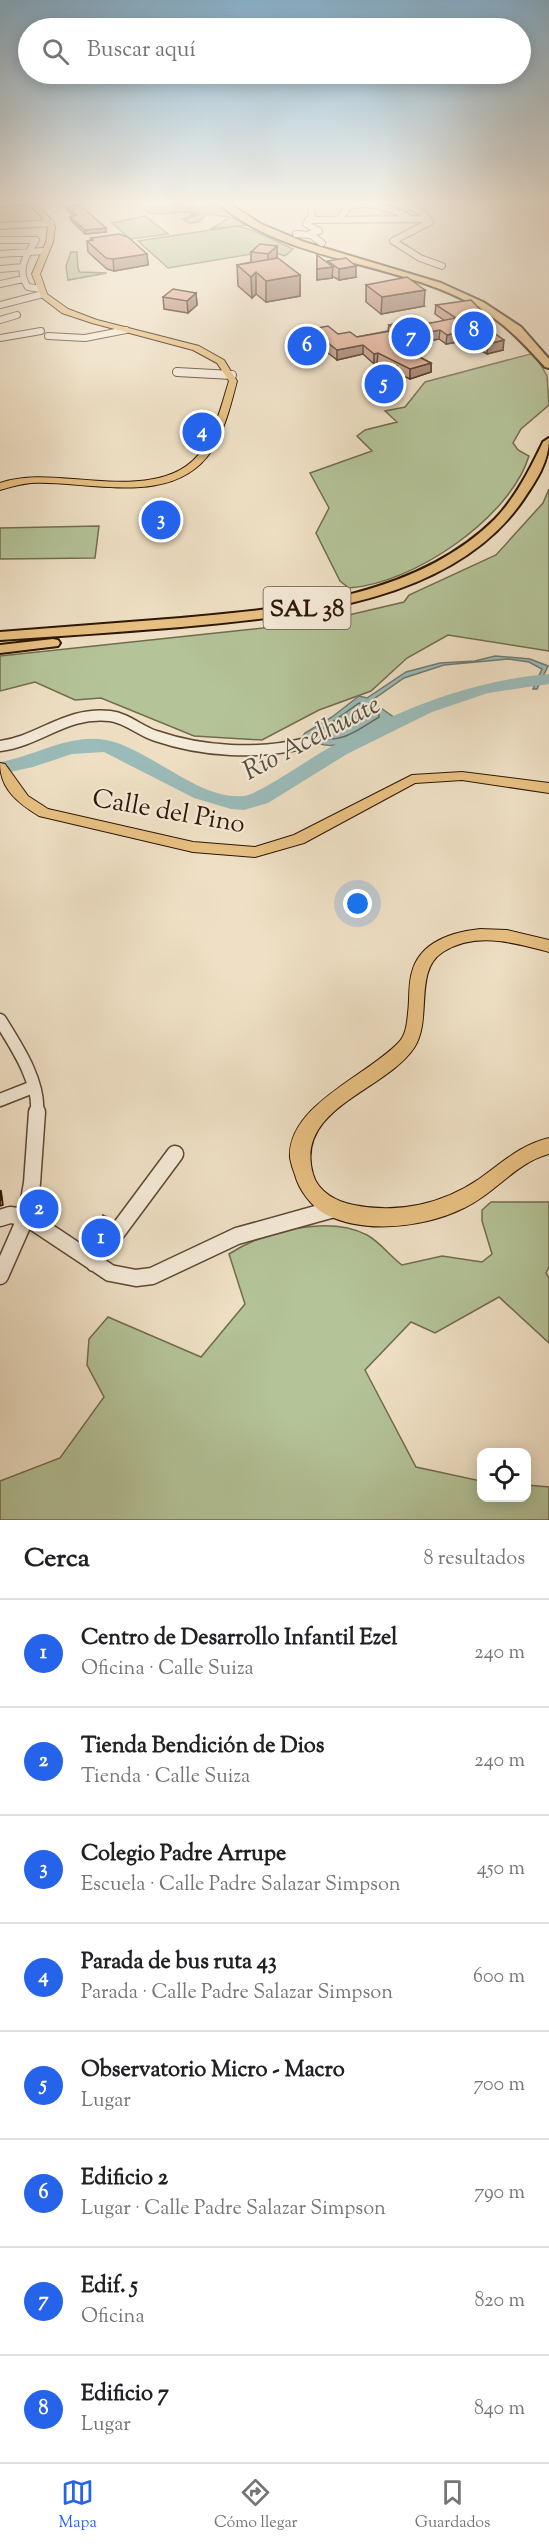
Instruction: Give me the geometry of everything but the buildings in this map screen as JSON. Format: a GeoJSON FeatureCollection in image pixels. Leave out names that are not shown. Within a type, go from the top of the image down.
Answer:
{"type":"FeatureCollection","features":[{"type":"Feature","properties":{"kind":"highway"},"geometry":{"type":"LineString","coordinates":[[399,272],[486,308],[537,348],[549,365]]}},
{"type":"Feature","properties":{"kind":"highway"},"geometry":{"type":"LineString","coordinates":[[410,272],[464,292],[519,325],[549,354]]}},
{"type":"Feature","properties":{"kind":"highway","name":"SAL 38"},"geometry":{"type":"LineString","coordinates":[[0,636],[268,614],[314,607],[381,589],[442,563],[487,533],[520,494],[549,442]]}},
{"type":"Feature","properties":{"kind":"highway","name":"SAL 38"},"geometry":{"type":"LineString","coordinates":[[0,649],[274,620],[331,610],[395,592],[448,568],[500,533],[519,511],[549,462]]}},
{"type":"Feature","properties":{"kind":"main road"},"geometry":{"type":"LineString","coordinates":[[0,487],[33,480],[142,483],[160,480],[188,469],[201,458],[209,445],[226,405],[233,381],[232,375],[221,363],[197,349],[74,315],[59,307],[42,291],[37,272]]}},
{"type":"Feature","properties":{"kind":"main road","name":"Calle del Pino"},"geometry":{"type":"LineString","coordinates":[[0,767],[13,789],[31,806],[57,817],[200,848],[255,852],[299,839],[412,779],[462,776],[549,788]]}},
{"type":"Feature","properties":{"kind":"main road"},"geometry":{"type":"LineString","coordinates":[[549,946],[501,934],[470,934],[445,943],[434,950],[423,962],[419,973],[415,1022],[408,1043],[390,1063],[324,1107],[307,1130],[302,1143],[301,1168],[313,1193],[334,1209],[354,1214],[393,1216],[439,1210],[471,1195],[516,1159],[549,1146]]}},
{"type":"Feature","properties":{"kind":"street"},"geometry":{"type":"LineString","coordinates":[[23,272],[23,279],[28,287],[42,291]]}},
{"type":"Feature","properties":{"kind":"street"},"geometry":{"type":"LineString","coordinates":[[0,284],[23,279]]}},
{"type":"Feature","properties":{"kind":"street"},"geometry":{"type":"LineString","coordinates":[[0,305],[42,291]]}},
{"type":"Feature","properties":{"kind":"street"},"geometry":{"type":"LineString","coordinates":[[0,320],[17,315]]}},
{"type":"Feature","properties":{"kind":"street"},"geometry":{"type":"LineString","coordinates":[[48,336],[84,338],[126,330]]}},
{"type":"Feature","properties":{"kind":"street"},"geometry":{"type":"LineString","coordinates":[[0,338],[41,331]]}},
{"type":"Feature","properties":{"kind":"street"},"geometry":{"type":"LineString","coordinates":[[177,372],[232,375]]}},
{"type":"Feature","properties":{"kind":"street"},"geometry":{"type":"LineString","coordinates":[[0,746],[17,743],[60,722],[101,716],[122,717],[154,735],[229,748],[279,750],[306,743]]}},
{"type":"Feature","properties":{"kind":"street"},"geometry":{"type":"LineString","coordinates":[[0,1276],[26,1218],[32,1183],[39,1106],[25,1060],[1,1022]]}},
{"type":"Feature","properties":{"kind":"street"},"geometry":{"type":"LineString","coordinates":[[0,1100],[33,1087]]}},
{"type":"Feature","properties":{"kind":"street"},"geometry":{"type":"LineString","coordinates":[[94,1263],[175,1154]]}},
{"type":"Feature","properties":{"kind":"street"},"geometry":{"type":"LineString","coordinates":[[0,1218],[10,1215],[26,1218],[94,1263],[125,1278],[139,1279],[237,1236],[334,1209]]}},
{"type":"Feature","properties":{"kind":"green space"},"geometry":{"type":"Polygon","coordinates":[[[67,272],[107,273],[68,280],[67,272]]]}},
{"type":"Feature","properties":{"kind":"green space"},"geometry":{"type":"Polygon","coordinates":[[[534,353],[547,376],[549,405],[521,429],[513,443],[518,450],[529,456],[518,479],[502,502],[481,524],[456,544],[429,561],[374,584],[349,588],[340,581],[316,533],[329,508],[310,473],[372,451],[357,436],[365,430],[397,422],[385,411],[405,407],[425,382],[534,353]]]}},
{"type":"Feature","properties":{"kind":"green space"},"geometry":{"type":"Polygon","coordinates":[[[549,489],[549,651],[448,635],[407,658],[371,691],[319,710],[262,740],[194,736],[101,698],[75,700],[35,682],[0,691],[0,656],[319,622],[404,602],[409,595],[496,555],[543,503],[549,489]]]}},
{"type":"Feature","properties":{"kind":"green space"},"geometry":{"type":"Polygon","coordinates":[[[99,526],[95,558],[0,559],[0,528],[99,526]]]}},
{"type":"Feature","properties":{"kind":"green space"},"geometry":{"type":"Polygon","coordinates":[[[491,1202],[549,1202],[549,1267],[546,1273],[549,1278],[549,1343],[499,1297],[435,1333],[411,1322],[365,1370],[416,1467],[477,1480],[477,1502],[531,1502],[531,1485],[549,1487],[549,1520],[0,1520],[0,1481],[60,1458],[104,1397],[87,1365],[89,1339],[108,1317],[201,1357],[245,1304],[229,1254],[243,1246],[296,1228],[334,1226],[367,1235],[402,1265],[442,1256],[482,1262],[492,1254],[482,1221],[482,1210],[491,1202]]]}},
{"type":"Feature","properties":{"kind":"water"},"geometry":{"type":"Polygon","coordinates":[[[495,656],[530,659],[548,666],[537,689],[533,689],[542,669],[529,662],[508,659],[444,665],[404,678],[371,701],[395,718],[350,741],[328,745],[316,743],[303,736],[359,696],[367,698],[406,672],[440,663],[475,661],[495,656]]]}},
{"type":"Feature","properties":{"kind":"waterway","name":"Río Acelhuate"},"geometry":{"type":"LineString","coordinates":[[0,768],[27,763],[78,746],[106,746],[201,794],[231,803],[244,803],[260,798],[340,750],[426,708],[485,688],[549,679]]}},
{"type":"Feature","properties":{"kind":"place","name":"Edificio 7"},"geometry":{"type":"Point","coordinates":[474,331]}},
{"type":"Feature","properties":{"kind":"place","name":"Edif. 5"},"geometry":{"type":"Point","coordinates":[411,337]}},
{"type":"Feature","properties":{"kind":"place","name":"Edificio 2"},"geometry":{"type":"Point","coordinates":[307,346]}},
{"type":"Feature","properties":{"kind":"place","name":"Observatorio Micro - Macro"},"geometry":{"type":"Point","coordinates":[384,384]}},
{"type":"Feature","properties":{"kind":"place","name":"Parada de bus ruta 43"},"geometry":{"type":"Point","coordinates":[202,432]}},
{"type":"Feature","properties":{"kind":"place","name":"Colegio Padre Arrupe"},"geometry":{"type":"Point","coordinates":[161,520]}},
{"type":"Feature","properties":{"kind":"place","name":"Tienda Bendición de Dios"},"geometry":{"type":"Point","coordinates":[39,1209]}},
{"type":"Feature","properties":{"kind":"place","name":"Centro de Desarrollo Infantil Ezel"},"geometry":{"type":"Point","coordinates":[101,1238]}}]}
